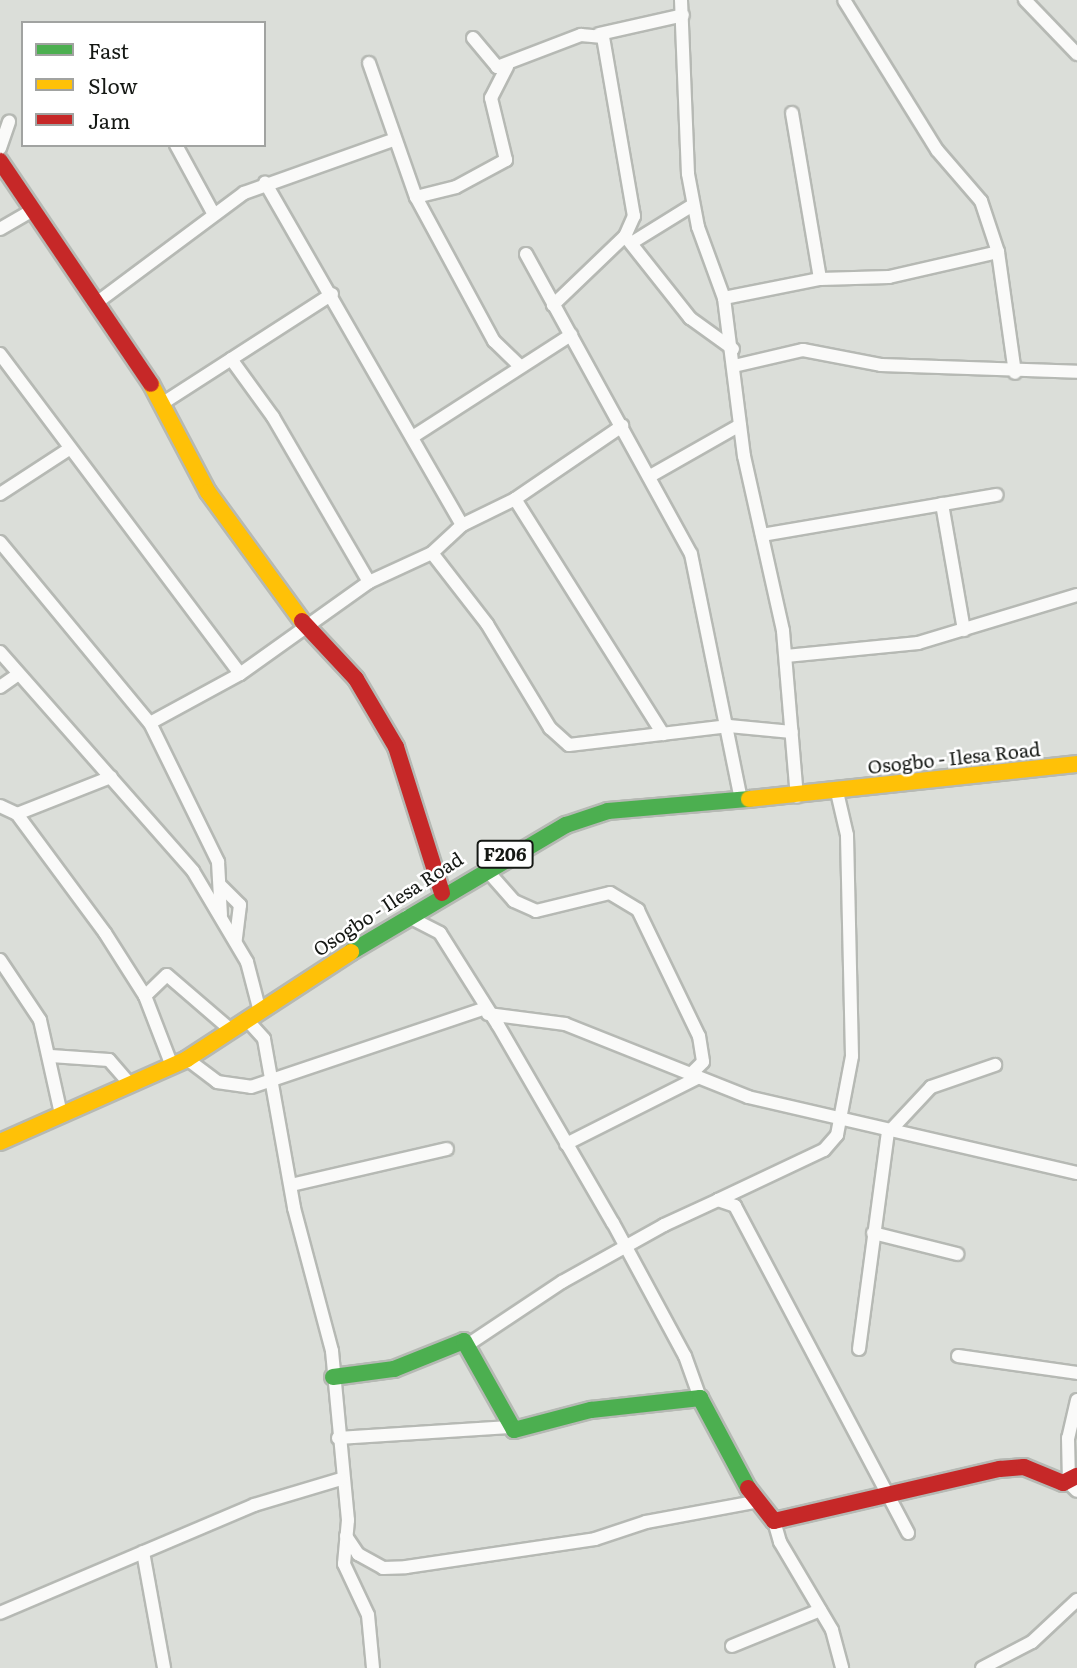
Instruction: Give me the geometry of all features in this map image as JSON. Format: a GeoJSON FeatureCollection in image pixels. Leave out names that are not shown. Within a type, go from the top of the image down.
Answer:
{"type":"FeatureCollection","features":[{"type":"Feature","properties":{"kind":"street"},"geometry":{"type":"LineString","coordinates":[[681,0],[693,205],[724,298],[733,349],[740,425],[786,656],[797,796]]}},
{"type":"Feature","properties":{"kind":"street"},"geometry":{"type":"LineString","coordinates":[[844,0],[937,150],[981,201],[998,252],[1015,373]]}},
{"type":"Feature","properties":{"kind":"street"},"geometry":{"type":"LineString","coordinates":[[1025,0],[1077,54]]}},
{"type":"Feature","properties":{"kind":"street"},"geometry":{"type":"LineString","coordinates":[[473,38],[489,63],[507,66],[599,34],[683,15]]}},
{"type":"Feature","properties":{"kind":"street"},"geometry":{"type":"LineString","coordinates":[[599,34],[633,199],[629,239],[690,317],[733,349]]}},
{"type":"Feature","properties":{"kind":"street"},"geometry":{"type":"LineString","coordinates":[[369,63],[393,140],[416,197],[494,341],[519,365]]}},
{"type":"Feature","properties":{"kind":"street"},"geometry":{"type":"LineString","coordinates":[[416,197],[456,187],[506,160],[491,99],[507,66]]}},
{"type":"Feature","properties":{"kind":"street"},"geometry":{"type":"LineString","coordinates":[[792,113],[820,279]]}},
{"type":"Feature","properties":{"kind":"street"},"geometry":{"type":"LineString","coordinates":[[0,148],[9,122]]}},
{"type":"Feature","properties":{"kind":"street"},"geometry":{"type":"LineString","coordinates":[[95,304],[213,213],[265,183],[393,140]]}},
{"type":"Feature","properties":{"kind":"street"},"geometry":{"type":"LineString","coordinates":[[177,147],[213,213]]}},
{"type":"Feature","properties":{"kind":"street"},"geometry":{"type":"LineString","coordinates":[[0,161],[30,212],[163,403],[208,492],[303,624],[356,679],[396,747],[442,893]]}},
{"type":"Feature","properties":{"kind":"street"},"geometry":{"type":"LineString","coordinates":[[265,183],[414,436],[462,525]]}},
{"type":"Feature","properties":{"kind":"street"},"geometry":{"type":"LineString","coordinates":[[553,305],[629,239],[693,205]]}},
{"type":"Feature","properties":{"kind":"street"},"geometry":{"type":"LineString","coordinates":[[0,229],[30,212]]}},
{"type":"Feature","properties":{"kind":"street"},"geometry":{"type":"LineString","coordinates":[[724,298],[820,279],[889,277],[998,252]]}},
{"type":"Feature","properties":{"kind":"street"},"geometry":{"type":"LineString","coordinates":[[526,254],[652,475],[703,588],[741,799]]}},
{"type":"Feature","properties":{"kind":"street"},"geometry":{"type":"LineString","coordinates":[[163,403],[332,294]]}},
{"type":"Feature","properties":{"kind":"street"},"geometry":{"type":"LineString","coordinates":[[414,436],[519,365],[571,335]]}},
{"type":"Feature","properties":{"kind":"street"},"geometry":{"type":"LineString","coordinates":[[734,366],[803,350],[881,365],[1015,373],[1077,372]]}},
{"type":"Feature","properties":{"kind":"street"},"geometry":{"type":"LineString","coordinates":[[0,354],[240,674]]}},
{"type":"Feature","properties":{"kind":"street"},"geometry":{"type":"LineString","coordinates":[[231,359],[273,417],[369,582]]}},
{"type":"Feature","properties":{"kind":"street"},"geometry":{"type":"LineString","coordinates":[[652,475],[740,425]]}},
{"type":"Feature","properties":{"kind":"street"},"geometry":{"type":"LineString","coordinates":[[150,723],[240,674],[303,624],[369,582],[432,553],[462,525],[515,499],[622,426]]}},
{"type":"Feature","properties":{"kind":"street"},"geometry":{"type":"LineString","coordinates":[[0,494],[69,449]]}},
{"type":"Feature","properties":{"kind":"street"},"geometry":{"type":"LineString","coordinates":[[762,535],[998,495]]}},
{"type":"Feature","properties":{"kind":"street"},"geometry":{"type":"LineString","coordinates":[[515,499],[663,734]]}},
{"type":"Feature","properties":{"kind":"street"},"geometry":{"type":"LineString","coordinates":[[942,504],[964,631]]}},
{"type":"Feature","properties":{"kind":"street"},"geometry":{"type":"LineString","coordinates":[[0,542],[150,723],[218,862],[221,916]]}},
{"type":"Feature","properties":{"kind":"street"},"geometry":{"type":"LineString","coordinates":[[432,553],[487,624],[557,736],[586,746],[729,726],[792,732]]}},
{"type":"Feature","properties":{"kind":"street"},"geometry":{"type":"LineString","coordinates":[[786,656],[834,656],[964,631],[1077,595]]}},
{"type":"Feature","properties":{"kind":"street"},"geometry":{"type":"LineString","coordinates":[[0,652],[16,676],[111,777],[193,871],[236,940],[254,1017],[264,1039],[291,1185],[327,1324],[346,1536],[344,1564],[368,1615],[373,1668]]}},
{"type":"Feature","properties":{"kind":"street"},"geometry":{"type":"LineString","coordinates":[[0,687],[16,676]]}},
{"type":"Feature","properties":{"kind":"street","name":"Osogbo - Ilesa Road"},"geometry":{"type":"LineString","coordinates":[[2,1137],[180,1062],[484,867],[540,836],[608,811],[837,792],[1077,764]]}},
{"type":"Feature","properties":{"kind":"street"},"geometry":{"type":"LineString","coordinates":[[17,814],[111,777]]}},
{"type":"Feature","properties":{"kind":"street"},"geometry":{"type":"LineString","coordinates":[[333,1377],[365,1376],[439,1354],[449,1343],[470,1344],[562,1282],[718,1200],[824,1150],[837,1135],[852,1056],[847,835],[837,792]]}},
{"type":"Feature","properties":{"kind":"street"},"geometry":{"type":"LineString","coordinates":[[0,806],[17,814],[145,996],[180,1062],[230,1087],[274,1082],[486,1012],[565,1024],[748,1097],[839,1115],[888,1133],[1077,1173]]}},
{"type":"Feature","properties":{"kind":"street"},"geometry":{"type":"LineString","coordinates":[[484,867],[514,901],[536,911],[610,893],[638,909],[699,1036],[703,1062],[694,1076],[565,1144]]}},
{"type":"Feature","properties":{"kind":"street"},"geometry":{"type":"LineString","coordinates":[[221,886],[240,905],[236,940]]}},
{"type":"Feature","properties":{"kind":"street"},"geometry":{"type":"LineString","coordinates":[[407,916],[440,933],[627,1248],[685,1356],[700,1398],[759,1501],[774,1521],[820,1610],[842,1668]]}},
{"type":"Feature","properties":{"kind":"street"},"geometry":{"type":"LineString","coordinates":[[0,960],[37,1014],[51,1056],[61,1114]]}},
{"type":"Feature","properties":{"kind":"street"},"geometry":{"type":"LineString","coordinates":[[145,996],[167,975],[232,1031]]}},
{"type":"Feature","properties":{"kind":"street"},"geometry":{"type":"LineString","coordinates":[[51,1056],[109,1060],[128,1083]]}},
{"type":"Feature","properties":{"kind":"street"},"geometry":{"type":"LineString","coordinates":[[859,1349],[867,1323],[873,1233],[888,1133],[931,1087],[995,1065]]}},
{"type":"Feature","properties":{"kind":"street"},"geometry":{"type":"LineString","coordinates":[[291,1185],[447,1149]]}},
{"type":"Feature","properties":{"kind":"street"},"geometry":{"type":"LineString","coordinates":[[718,1200],[741,1215],[908,1533]]}},
{"type":"Feature","properties":{"kind":"street"},"geometry":{"type":"LineString","coordinates":[[873,1233],[957,1254]]}},
{"type":"Feature","properties":{"kind":"street"},"geometry":{"type":"LineString","coordinates":[[470,1344],[510,1427]]}},
{"type":"Feature","properties":{"kind":"street"},"geometry":{"type":"LineString","coordinates":[[958,1356],[1077,1373]]}},
{"type":"Feature","properties":{"kind":"street"},"geometry":{"type":"LineString","coordinates":[[338,1438],[510,1427],[700,1398]]}},
{"type":"Feature","properties":{"kind":"street"},"geometry":{"type":"LineString","coordinates":[[774,1521],[887,1493],[1014,1468],[1063,1483],[1075,1482],[1068,1438],[1077,1400]]}},
{"type":"Feature","properties":{"kind":"street"},"geometry":{"type":"LineString","coordinates":[[0,1613],[254,1505],[341,1479]]}},
{"type":"Feature","properties":{"kind":"street"},"geometry":{"type":"LineString","coordinates":[[346,1536],[358,1554],[383,1568],[406,1567],[595,1539],[646,1522],[759,1501]]}},
{"type":"Feature","properties":{"kind":"street"},"geometry":{"type":"LineString","coordinates":[[143,1552],[164,1668]]}},
{"type":"Feature","properties":{"kind":"street"},"geometry":{"type":"LineString","coordinates":[[982,1668],[1032,1643],[1077,1600]]}},
{"type":"Feature","properties":{"kind":"street"},"geometry":{"type":"LineString","coordinates":[[732,1646],[820,1610]]}},
{"type":"Feature","properties":{"kind":"traffic: fast"},"geometry":{"type":"LineString","coordinates":[[351,952],[566,825],[608,811],[749,799]]}},
{"type":"Feature","properties":{"kind":"traffic: fast"},"geometry":{"type":"LineString","coordinates":[[333,1377],[394,1369],[464,1341],[514,1430],[591,1410],[700,1398],[748,1488]]}},
{"type":"Feature","properties":{"kind":"traffic: slow"},"geometry":{"type":"LineString","coordinates":[[151,384],[208,492],[302,621]]}},
{"type":"Feature","properties":{"kind":"traffic: slow"},"geometry":{"type":"LineString","coordinates":[[749,799],[1077,764]]}},
{"type":"Feature","properties":{"kind":"traffic: slow"},"geometry":{"type":"LineString","coordinates":[[0,1142],[187,1059],[351,952]]}},
{"type":"Feature","properties":{"kind":"traffic: jam"},"geometry":{"type":"LineString","coordinates":[[0,161],[151,384]]}},
{"type":"Feature","properties":{"kind":"traffic: jam"},"geometry":{"type":"LineString","coordinates":[[302,621],[356,679],[396,747],[442,893]]}},
{"type":"Feature","properties":{"kind":"traffic: jam"},"geometry":{"type":"LineString","coordinates":[[748,1488],[774,1521],[1000,1469],[1024,1467],[1063,1483],[1077,1476]]}}]}
